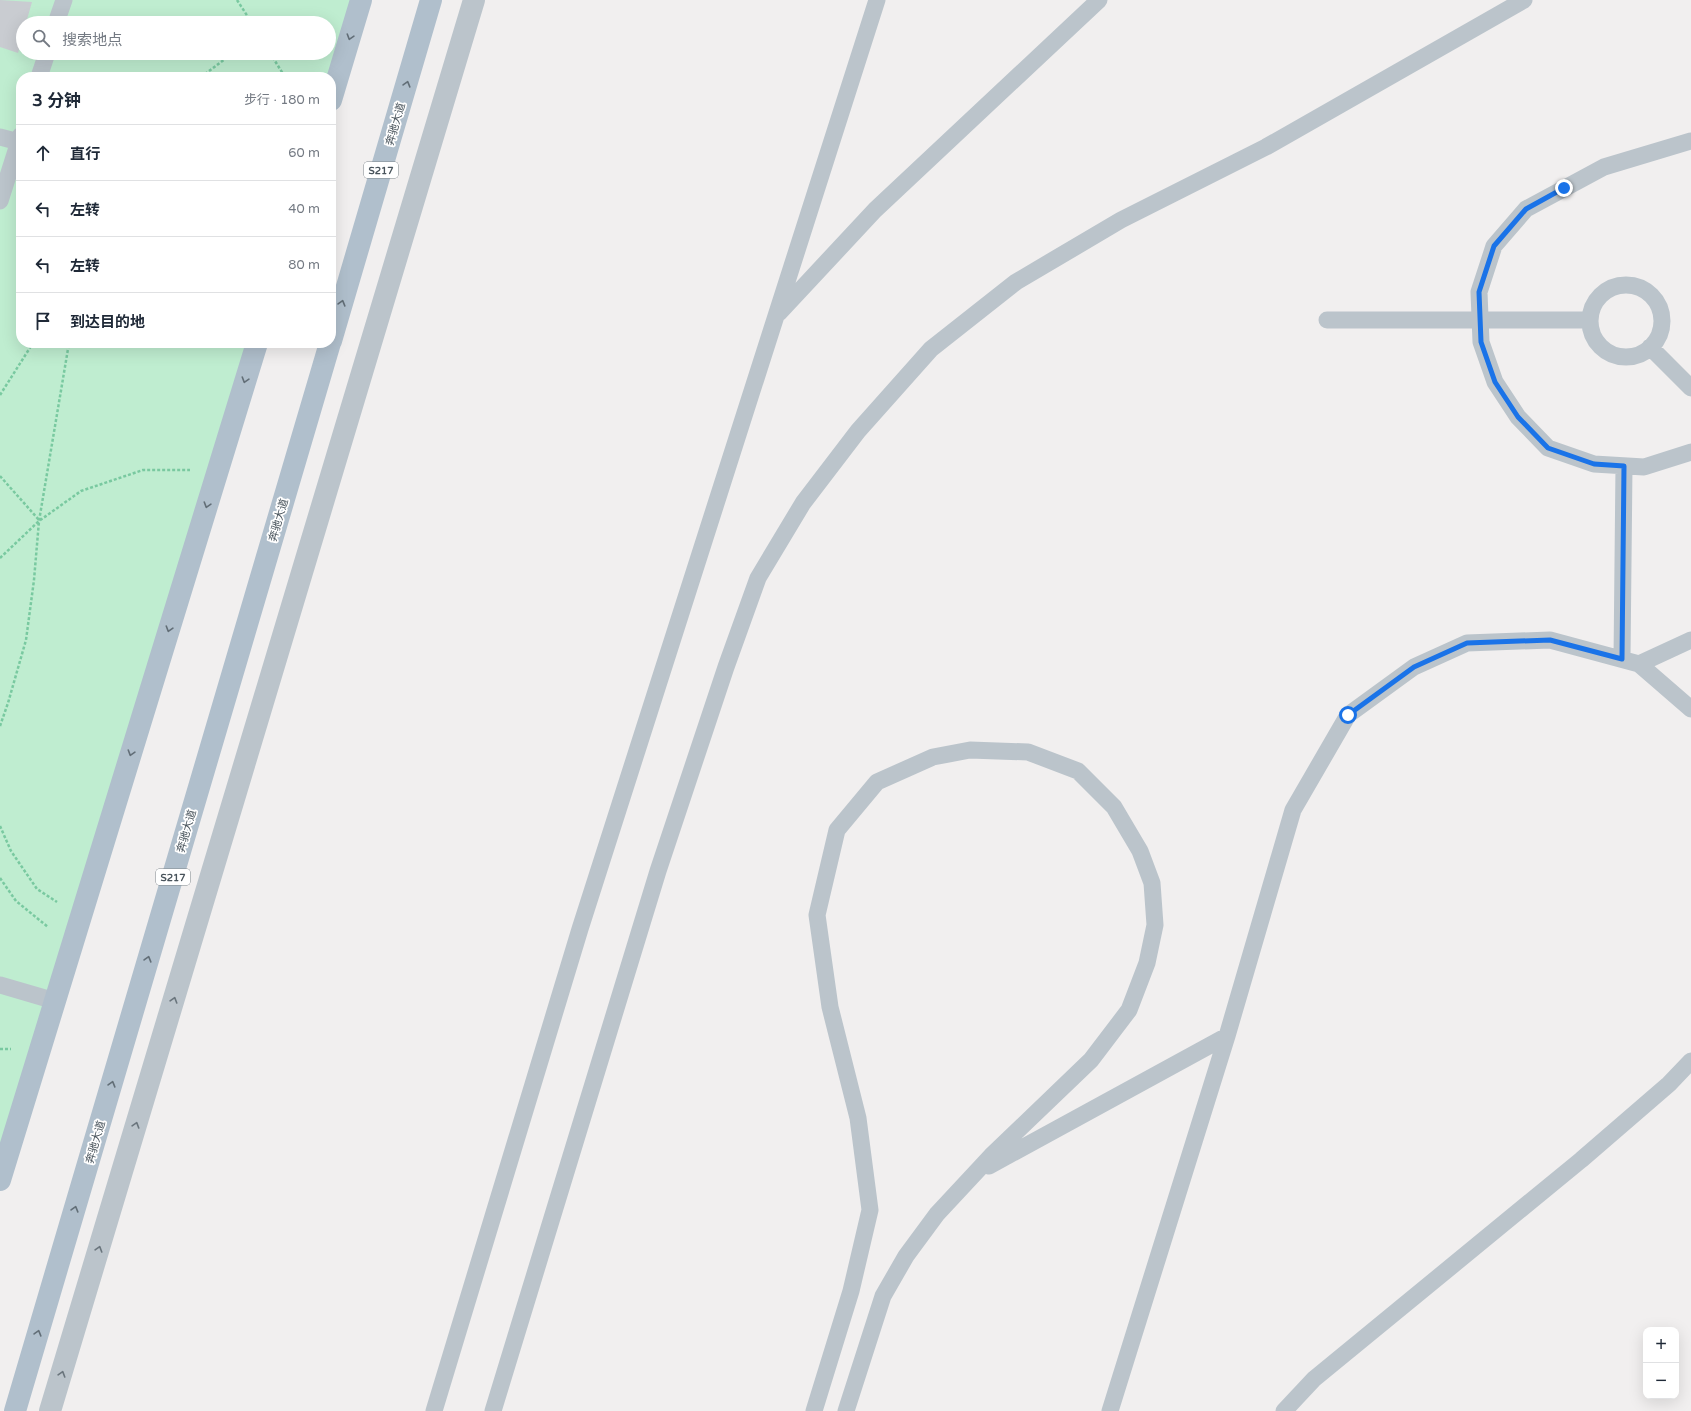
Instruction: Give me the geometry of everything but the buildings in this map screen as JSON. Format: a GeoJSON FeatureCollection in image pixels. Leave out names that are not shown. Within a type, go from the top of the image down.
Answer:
{"type":"FeatureCollection","features":[{"type":"Feature","properties":{"kind":"main road"},"geometry":{"type":"LineString","coordinates":[[336,83],[361,0]]}},
{"type":"Feature","properties":{"kind":"main road","name":"奔驰大道"},"geometry":{"type":"LineString","coordinates":[[336,325],[432,0]]}},
{"type":"Feature","properties":{"kind":"main road"},"geometry":{"type":"LineString","coordinates":[[0,1180],[255,348]]}},
{"type":"Feature","properties":{"kind":"main road","name":"奔驰大道"},"geometry":{"type":"LineString","coordinates":[[15,1411],[329,348]]}},
{"type":"Feature","properties":{"kind":"street"},"geometry":{"type":"LineString","coordinates":[[50,1411],[474,0]]}},
{"type":"Feature","properties":{"kind":"lane"},"geometry":{"type":"LineString","coordinates":[[58,16],[64,0]]}},
{"type":"Feature","properties":{"kind":"lane"},"geometry":{"type":"LineString","coordinates":[[434,1411],[580,929],[877,0]]}},
{"type":"Feature","properties":{"kind":"lane"},"geometry":{"type":"LineString","coordinates":[[776,316],[875,210],[1099,0]]}},
{"type":"Feature","properties":{"kind":"lane"},"geometry":{"type":"LineString","coordinates":[[493,1411],[658,872],[726,667],[758,578],[803,503],[858,431],[931,349],[1016,282],[1121,220],[1266,147],[1524,0]]}},
{"type":"Feature","properties":{"kind":"lane"},"geometry":{"type":"LineString","coordinates":[[41,72],[45,60]]}},
{"type":"Feature","properties":{"kind":"lane"},"geometry":{"type":"LineString","coordinates":[[0,137],[16,139]]}},
{"type":"Feature","properties":{"kind":"lane"},"geometry":{"type":"LineString","coordinates":[[1691,141],[1604,167],[1526,209],[1494,246],[1479,292],[1481,342],[1495,382],[1518,417],[1548,448],[1594,464],[1644,468],[1691,452]]}},
{"type":"Feature","properties":{"kind":"lane"},"geometry":{"type":"LineString","coordinates":[[0,202],[16,152]]}},
{"type":"Feature","properties":{"kind":"lane"},"geometry":{"type":"LineString","coordinates":[[1633,284],[1650,292],[1659,305],[1663,321],[1659,336],[1650,347],[1639,355],[1624,357],[1606,352],[1596,341],[1589,320],[1592,307],[1601,294],[1616,286],[1633,284]]}},
{"type":"Feature","properties":{"kind":"lane"},"geometry":{"type":"LineString","coordinates":[[1327,320],[1589,320]]}},
{"type":"Feature","properties":{"kind":"lane"},"geometry":{"type":"LineString","coordinates":[[1650,347],[1691,388]]}},
{"type":"Feature","properties":{"kind":"lane"},"geometry":{"type":"LineString","coordinates":[[1622,659],[1624,466]]}},
{"type":"Feature","properties":{"kind":"lane"},"geometry":{"type":"LineString","coordinates":[[1110,1411],[1227,1036],[1293,810],[1348,715],[1414,667],[1467,643],[1550,640],[1639,664],[1691,709]]}},
{"type":"Feature","properties":{"kind":"lane"},"geometry":{"type":"LineString","coordinates":[[1639,664],[1691,640]]}},
{"type":"Feature","properties":{"kind":"lane"},"geometry":{"type":"LineString","coordinates":[[814,1411],[851,1291],[870,1210],[858,1118],[830,1006],[817,915],[837,830],[877,782],[932,757],[970,750],[1028,752],[1078,771],[1114,807],[1140,851],[1152,883],[1156,925],[1147,963],[1129,1010],[1090,1060],[974,1174],[933,1220],[906,1256],[883,1296],[846,1411]]}},
{"type":"Feature","properties":{"kind":"lane"},"geometry":{"type":"LineString","coordinates":[[0,985],[55,1001]]}},
{"type":"Feature","properties":{"kind":"lane"},"geometry":{"type":"LineString","coordinates":[[974,1174],[1227,1036]]}},
{"type":"Feature","properties":{"kind":"lane"},"geometry":{"type":"LineString","coordinates":[[1284,1411],[1314,1379],[1580,1160],[1669,1084],[1691,1061]]}},
{"type":"Feature","properties":{"kind":"path"},"geometry":{"type":"LineString","coordinates":[[237,0],[247,16]]}},
{"type":"Feature","properties":{"kind":"path"},"geometry":{"type":"LineString","coordinates":[[208,72],[224,60]]}},
{"type":"Feature","properties":{"kind":"path"},"geometry":{"type":"LineString","coordinates":[[274,60],[282,72]]}},
{"type":"Feature","properties":{"kind":"path"},"geometry":{"type":"LineString","coordinates":[[0,395],[30,348]]}},
{"type":"Feature","properties":{"kind":"path"},"geometry":{"type":"LineString","coordinates":[[0,726],[26,640],[34,580],[39,521],[68,348]]}},
{"type":"Feature","properties":{"kind":"path"},"geometry":{"type":"LineString","coordinates":[[0,558],[39,521],[81,491],[143,470],[218,470]]}},
{"type":"Feature","properties":{"kind":"path"},"geometry":{"type":"LineString","coordinates":[[0,476],[1,480],[39,521]]}},
{"type":"Feature","properties":{"kind":"path"},"geometry":{"type":"LineString","coordinates":[[0,826],[11,851],[38,889],[80,919]]}},
{"type":"Feature","properties":{"kind":"path"},"geometry":{"type":"LineString","coordinates":[[0,878],[16,901],[72,944]]}},
{"type":"Feature","properties":{"kind":"green space"},"geometry":{"type":"Polygon","coordinates":[[[0,0],[361,0],[333,72],[16,72],[16,348],[255,348],[0,1180],[0,0]]]}},
{"type":"Feature","properties":{"kind":"route"},"geometry":{"type":"LineString","coordinates":[[1348,715],[1414,667],[1467,643],[1550,640],[1622,659],[1624,466],[1594,464],[1548,448],[1518,417],[1495,382],[1481,342],[1479,292],[1494,246],[1526,209],[1564,188]]}}]}
